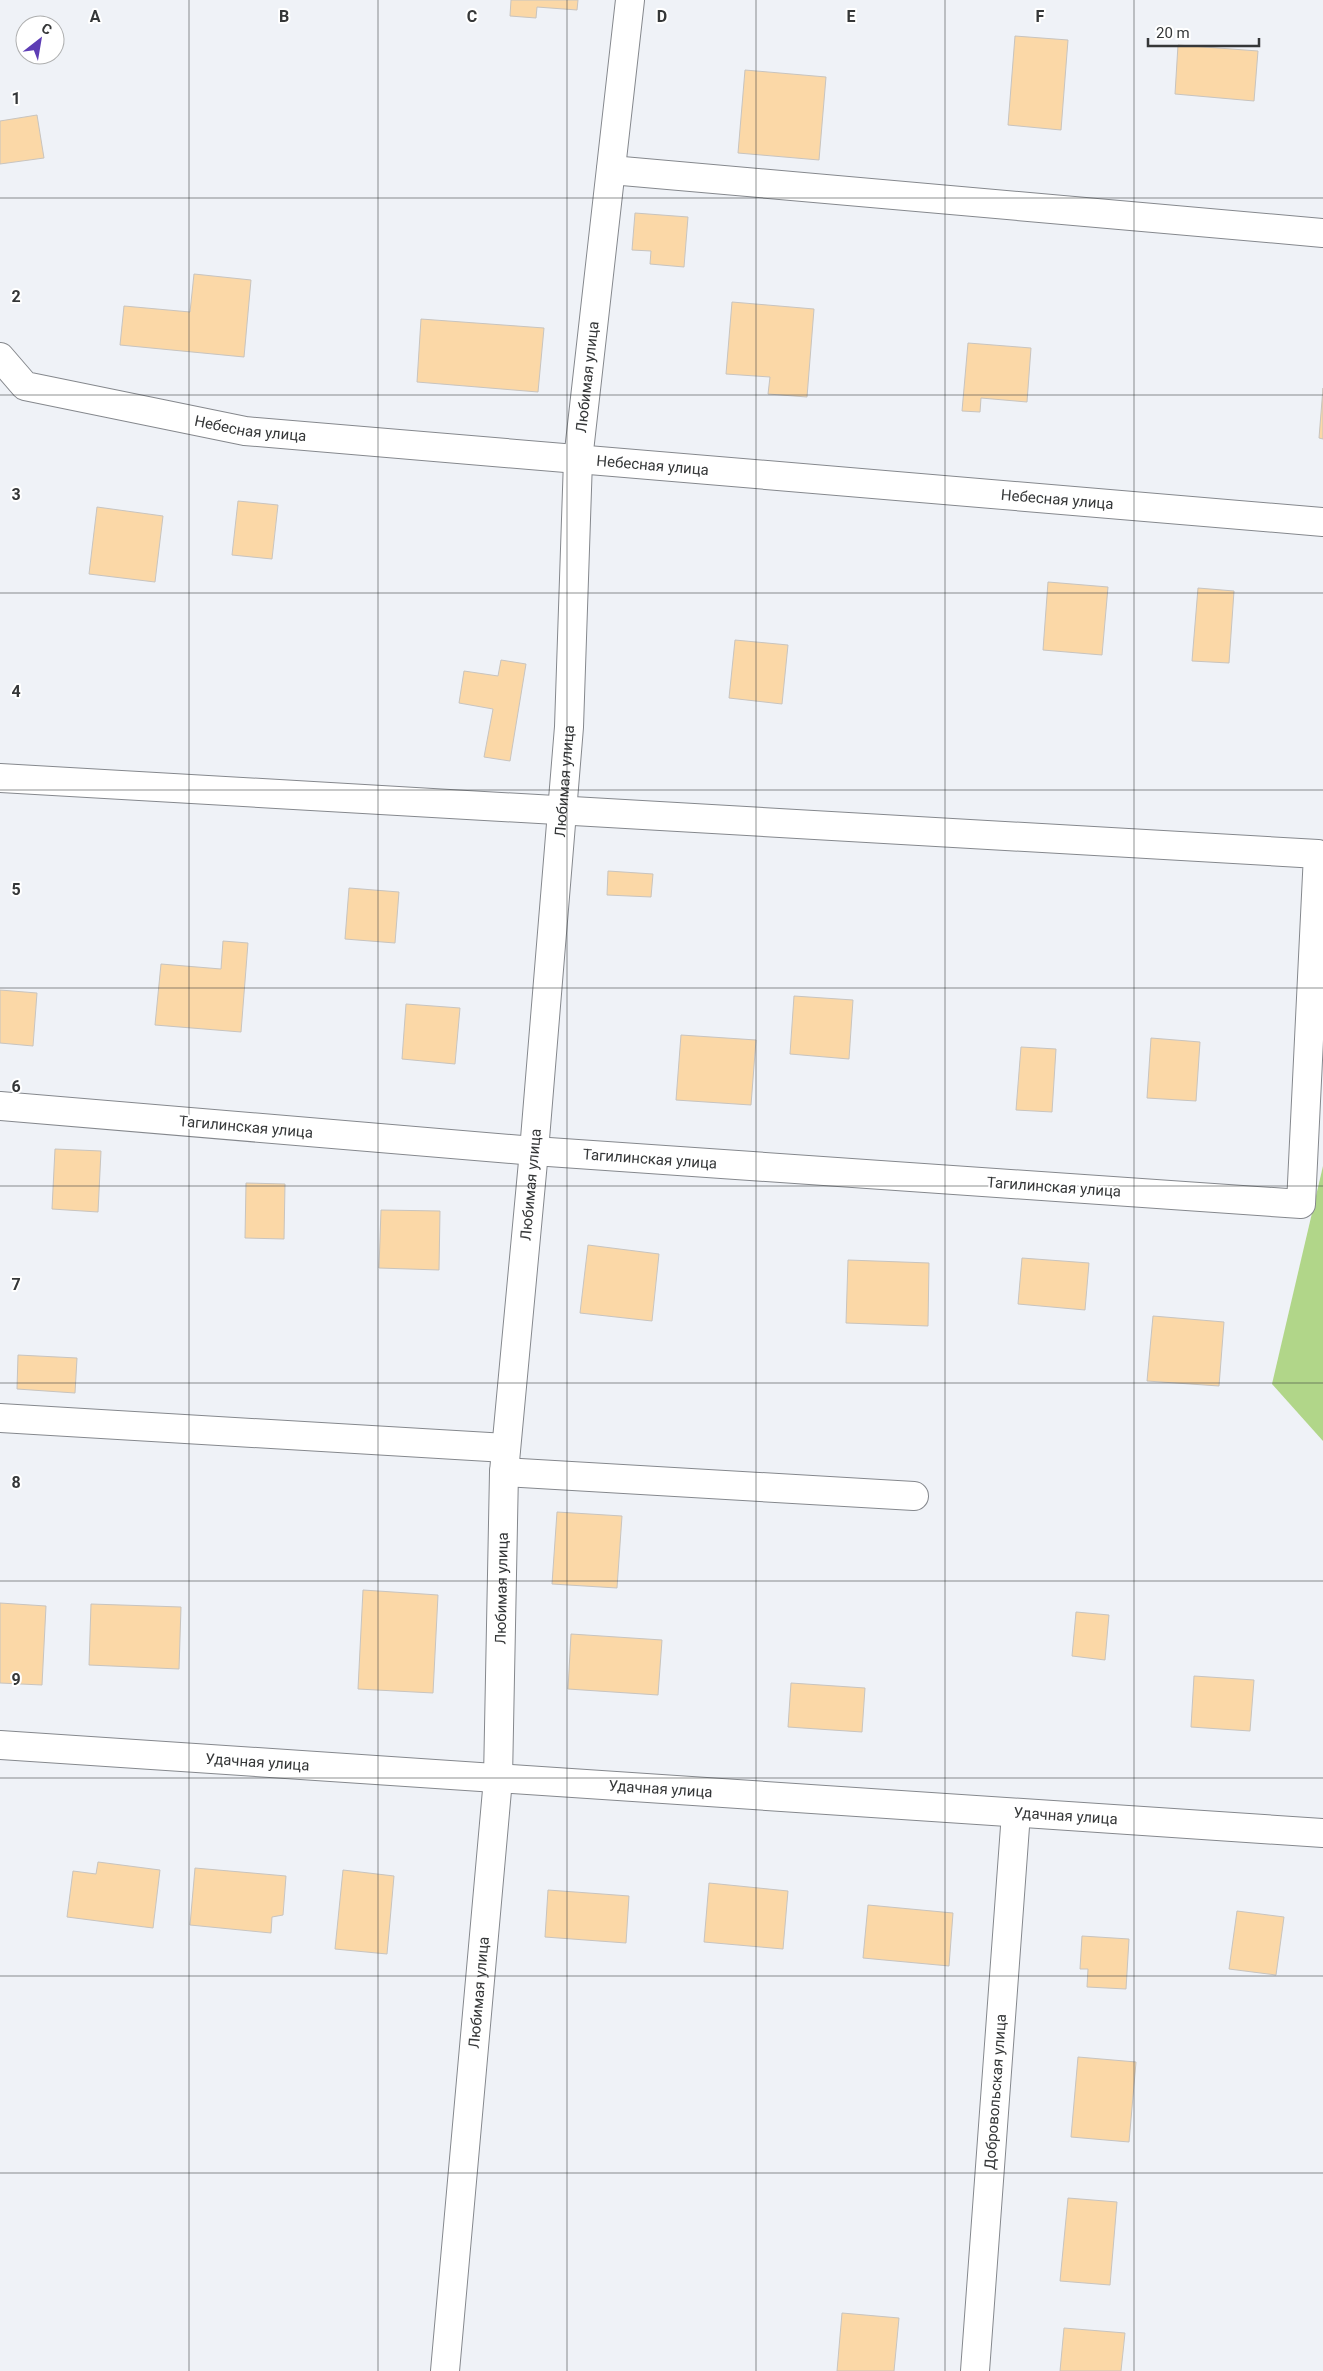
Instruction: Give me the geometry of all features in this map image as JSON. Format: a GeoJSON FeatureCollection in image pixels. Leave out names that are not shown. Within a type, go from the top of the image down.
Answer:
{"type":"FeatureCollection","features":[{"type":"Feature","properties":{"kind":"street","name":"Любимая улица"},"geometry":{"type":"LineString","coordinates":[[445,2371],[498,1779],[505,1460],[534,1151],[570,727],[578,460],[630,0]]}},
{"type":"Feature","properties":{"kind":"street"},"geometry":{"type":"LineString","coordinates":[[611,170],[1323,234]]}},
{"type":"Feature","properties":{"kind":"street","name":"Небесная улица"},"geometry":{"type":"LineString","coordinates":[[0,357],[25,386],[245,431],[1323,522]]}},
{"type":"Feature","properties":{"kind":"street"},"geometry":{"type":"LineString","coordinates":[[0,778],[563,811]]}},
{"type":"Feature","properties":{"kind":"street","name":"Тагилинская улица"},"geometry":{"type":"LineString","coordinates":[[0,1106],[534,1151],[1301,1204],[1318,854],[563,811]]}},
{"type":"Feature","properties":{"kind":"street"},"geometry":{"type":"LineString","coordinates":[[0,1418],[914,1496]]}},
{"type":"Feature","properties":{"kind":"street","name":"Удачная улица"},"geometry":{"type":"LineString","coordinates":[[0,1745],[1323,1832]]}},
{"type":"Feature","properties":{"kind":"street","name":"Добровольская улица"},"geometry":{"type":"LineString","coordinates":[[975,2371],[1016,1812]]}},
{"type":"Feature","properties":{"kind":"green space"},"geometry":{"type":"Polygon","coordinates":[[[1323,1166],[1323,1441],[1272,1384],[1323,1166]]]}},
{"type":"Feature","properties":{"kind":"building"},"geometry":{"type":"Polygon","coordinates":[[[511,0],[578,0],[577,10],[537,7],[536,18],[510,16],[511,0]]]}},
{"type":"Feature","properties":{"kind":"building"},"geometry":{"type":"Polygon","coordinates":[[[1015,36],[1068,40],[1061,130],[1008,125],[1015,36]]]}},
{"type":"Feature","properties":{"kind":"building"},"geometry":{"type":"Polygon","coordinates":[[[1178,45],[1258,51],[1254,101],[1175,94],[1178,45]]]}},
{"type":"Feature","properties":{"kind":"building"},"geometry":{"type":"Polygon","coordinates":[[[745,70],[826,77],[819,160],[738,153],[745,70]]]}},
{"type":"Feature","properties":{"kind":"building"},"geometry":{"type":"Polygon","coordinates":[[[37,115],[44,158],[0,164],[0,121],[37,115]]]}},
{"type":"Feature","properties":{"kind":"building"},"geometry":{"type":"Polygon","coordinates":[[[635,213],[688,217],[684,267],[650,264],[651,251],[632,250],[635,213]]]}},
{"type":"Feature","properties":{"kind":"building"},"geometry":{"type":"Polygon","coordinates":[[[194,274],[251,280],[244,357],[120,345],[124,306],[190,312],[194,274]]]}},
{"type":"Feature","properties":{"kind":"building"},"geometry":{"type":"Polygon","coordinates":[[[732,302],[814,309],[807,397],[768,394],[770,377],[726,374],[732,302]]]}},
{"type":"Feature","properties":{"kind":"building"},"geometry":{"type":"Polygon","coordinates":[[[421,319],[544,328],[538,392],[417,382],[421,319]]]}},
{"type":"Feature","properties":{"kind":"building"},"geometry":{"type":"Polygon","coordinates":[[[968,343],[1031,348],[1027,402],[981,398],[980,412],[962,411],[968,343]]]}},
{"type":"Feature","properties":{"kind":"building"},"geometry":{"type":"Polygon","coordinates":[[[1323,388],[1323,439],[1319,438],[1323,388]]]}},
{"type":"Feature","properties":{"kind":"building"},"geometry":{"type":"Polygon","coordinates":[[[238,501],[278,505],[272,559],[232,555],[238,501]]]}},
{"type":"Feature","properties":{"kind":"building"},"geometry":{"type":"Polygon","coordinates":[[[97,507],[163,516],[155,582],[89,574],[97,507]]]}},
{"type":"Feature","properties":{"kind":"building"},"geometry":{"type":"Polygon","coordinates":[[[1048,582],[1108,587],[1102,655],[1043,650],[1048,582]]]}},
{"type":"Feature","properties":{"kind":"building"},"geometry":{"type":"Polygon","coordinates":[[[1198,588],[1234,591],[1229,663],[1192,661],[1198,588]]]}},
{"type":"Feature","properties":{"kind":"building"},"geometry":{"type":"Polygon","coordinates":[[[735,640],[788,645],[782,704],[729,698],[735,640]]]}},
{"type":"Feature","properties":{"kind":"building"},"geometry":{"type":"Polygon","coordinates":[[[501,660],[526,664],[510,761],[484,757],[493,709],[459,703],[464,671],[498,676],[501,660]]]}},
{"type":"Feature","properties":{"kind":"building"},"geometry":{"type":"Polygon","coordinates":[[[608,871],[653,874],[651,897],[607,895],[608,871]]]}},
{"type":"Feature","properties":{"kind":"building"},"geometry":{"type":"Polygon","coordinates":[[[349,888],[399,892],[395,943],[345,939],[349,888]]]}},
{"type":"Feature","properties":{"kind":"building"},"geometry":{"type":"Polygon","coordinates":[[[223,941],[248,943],[241,1032],[155,1025],[161,964],[221,969],[223,941]]]}},
{"type":"Feature","properties":{"kind":"building"},"geometry":{"type":"Polygon","coordinates":[[[0,990],[37,993],[33,1046],[0,1043],[0,990]]]}},
{"type":"Feature","properties":{"kind":"building"},"geometry":{"type":"Polygon","coordinates":[[[794,996],[853,1000],[849,1059],[790,1054],[794,996]]]}},
{"type":"Feature","properties":{"kind":"building"},"geometry":{"type":"Polygon","coordinates":[[[406,1004],[460,1008],[455,1064],[402,1059],[406,1004]]]}},
{"type":"Feature","properties":{"kind":"building"},"geometry":{"type":"Polygon","coordinates":[[[681,1035],[756,1040],[751,1105],[676,1100],[681,1035]]]}},
{"type":"Feature","properties":{"kind":"building"},"geometry":{"type":"Polygon","coordinates":[[[1151,1038],[1200,1042],[1196,1101],[1147,1098],[1151,1038]]]}},
{"type":"Feature","properties":{"kind":"building"},"geometry":{"type":"Polygon","coordinates":[[[1021,1047],[1056,1049],[1052,1112],[1016,1110],[1021,1047]]]}},
{"type":"Feature","properties":{"kind":"building"},"geometry":{"type":"Polygon","coordinates":[[[55,1149],[101,1151],[98,1212],[52,1209],[55,1149]]]}},
{"type":"Feature","properties":{"kind":"building"},"geometry":{"type":"Polygon","coordinates":[[[246,1183],[285,1184],[284,1239],[245,1238],[246,1183]]]}},
{"type":"Feature","properties":{"kind":"building"},"geometry":{"type":"Polygon","coordinates":[[[381,1210],[440,1211],[439,1270],[379,1268],[381,1210]]]}},
{"type":"Feature","properties":{"kind":"building"},"geometry":{"type":"Polygon","coordinates":[[[588,1245],[659,1254],[652,1321],[580,1313],[588,1245]]]}},
{"type":"Feature","properties":{"kind":"building"},"geometry":{"type":"Polygon","coordinates":[[[1022,1258],[1089,1263],[1085,1310],[1018,1304],[1022,1258]]]}},
{"type":"Feature","properties":{"kind":"building"},"geometry":{"type":"Polygon","coordinates":[[[848,1260],[929,1263],[928,1326],[846,1323],[848,1260]]]}},
{"type":"Feature","properties":{"kind":"building"},"geometry":{"type":"Polygon","coordinates":[[[1153,1316],[1224,1322],[1219,1386],[1147,1381],[1153,1316]]]}},
{"type":"Feature","properties":{"kind":"building"},"geometry":{"type":"Polygon","coordinates":[[[18,1355],[77,1358],[75,1393],[17,1389],[18,1355]]]}},
{"type":"Feature","properties":{"kind":"building"},"geometry":{"type":"Polygon","coordinates":[[[557,1512],[622,1516],[617,1588],[552,1584],[557,1512]]]}},
{"type":"Feature","properties":{"kind":"building"},"geometry":{"type":"Polygon","coordinates":[[[363,1590],[438,1595],[433,1693],[358,1689],[363,1590]]]}},
{"type":"Feature","properties":{"kind":"building"},"geometry":{"type":"Polygon","coordinates":[[[0,1603],[46,1606],[42,1685],[0,1683],[0,1603]]]}},
{"type":"Feature","properties":{"kind":"building"},"geometry":{"type":"Polygon","coordinates":[[[91,1604],[181,1607],[179,1669],[89,1665],[91,1604]]]}},
{"type":"Feature","properties":{"kind":"building"},"geometry":{"type":"Polygon","coordinates":[[[1076,1612],[1109,1615],[1105,1660],[1072,1656],[1076,1612]]]}},
{"type":"Feature","properties":{"kind":"building"},"geometry":{"type":"Polygon","coordinates":[[[571,1634],[662,1640],[658,1695],[568,1689],[571,1634]]]}},
{"type":"Feature","properties":{"kind":"building"},"geometry":{"type":"Polygon","coordinates":[[[1194,1676],[1254,1680],[1250,1731],[1191,1727],[1194,1676]]]}},
{"type":"Feature","properties":{"kind":"building"},"geometry":{"type":"Polygon","coordinates":[[[791,1683],[865,1688],[862,1732],[788,1727],[791,1683]]]}},
{"type":"Feature","properties":{"kind":"building"},"geometry":{"type":"Polygon","coordinates":[[[98,1862],[160,1870],[153,1928],[67,1917],[73,1871],[96,1874],[98,1862]]]}},
{"type":"Feature","properties":{"kind":"building"},"geometry":{"type":"Polygon","coordinates":[[[195,1868],[286,1876],[283,1915],[272,1917],[271,1933],[190,1925],[195,1868]]]}},
{"type":"Feature","properties":{"kind":"building"},"geometry":{"type":"Polygon","coordinates":[[[343,1870],[394,1876],[387,1954],[335,1949],[343,1870]]]}},
{"type":"Feature","properties":{"kind":"building"},"geometry":{"type":"Polygon","coordinates":[[[709,1883],[788,1891],[783,1949],[704,1942],[709,1883]]]}},
{"type":"Feature","properties":{"kind":"building"},"geometry":{"type":"Polygon","coordinates":[[[548,1890],[629,1896],[626,1943],[545,1937],[548,1890]]]}},
{"type":"Feature","properties":{"kind":"building"},"geometry":{"type":"Polygon","coordinates":[[[868,1905],[953,1913],[949,1966],[863,1958],[868,1905]]]}},
{"type":"Feature","properties":{"kind":"building"},"geometry":{"type":"Polygon","coordinates":[[[1237,1911],[1284,1917],[1276,1975],[1229,1969],[1237,1911]]]}},
{"type":"Feature","properties":{"kind":"building"},"geometry":{"type":"Polygon","coordinates":[[[1082,1936],[1129,1939],[1126,1989],[1087,1987],[1088,1969],[1080,1969],[1082,1936]]]}},
{"type":"Feature","properties":{"kind":"building"},"geometry":{"type":"Polygon","coordinates":[[[1078,2057],[1136,2062],[1129,2142],[1071,2137],[1078,2057]]]}},
{"type":"Feature","properties":{"kind":"building"},"geometry":{"type":"Polygon","coordinates":[[[1068,2198],[1117,2202],[1110,2285],[1060,2281],[1068,2198]]]}},
{"type":"Feature","properties":{"kind":"building"},"geometry":{"type":"Polygon","coordinates":[[[842,2313],[899,2318],[894,2371],[837,2371],[842,2313]]]}},
{"type":"Feature","properties":{"kind":"building"},"geometry":{"type":"Polygon","coordinates":[[[1064,2328],[1125,2333],[1121,2371],[1060,2371],[1064,2328]]]}}]}
